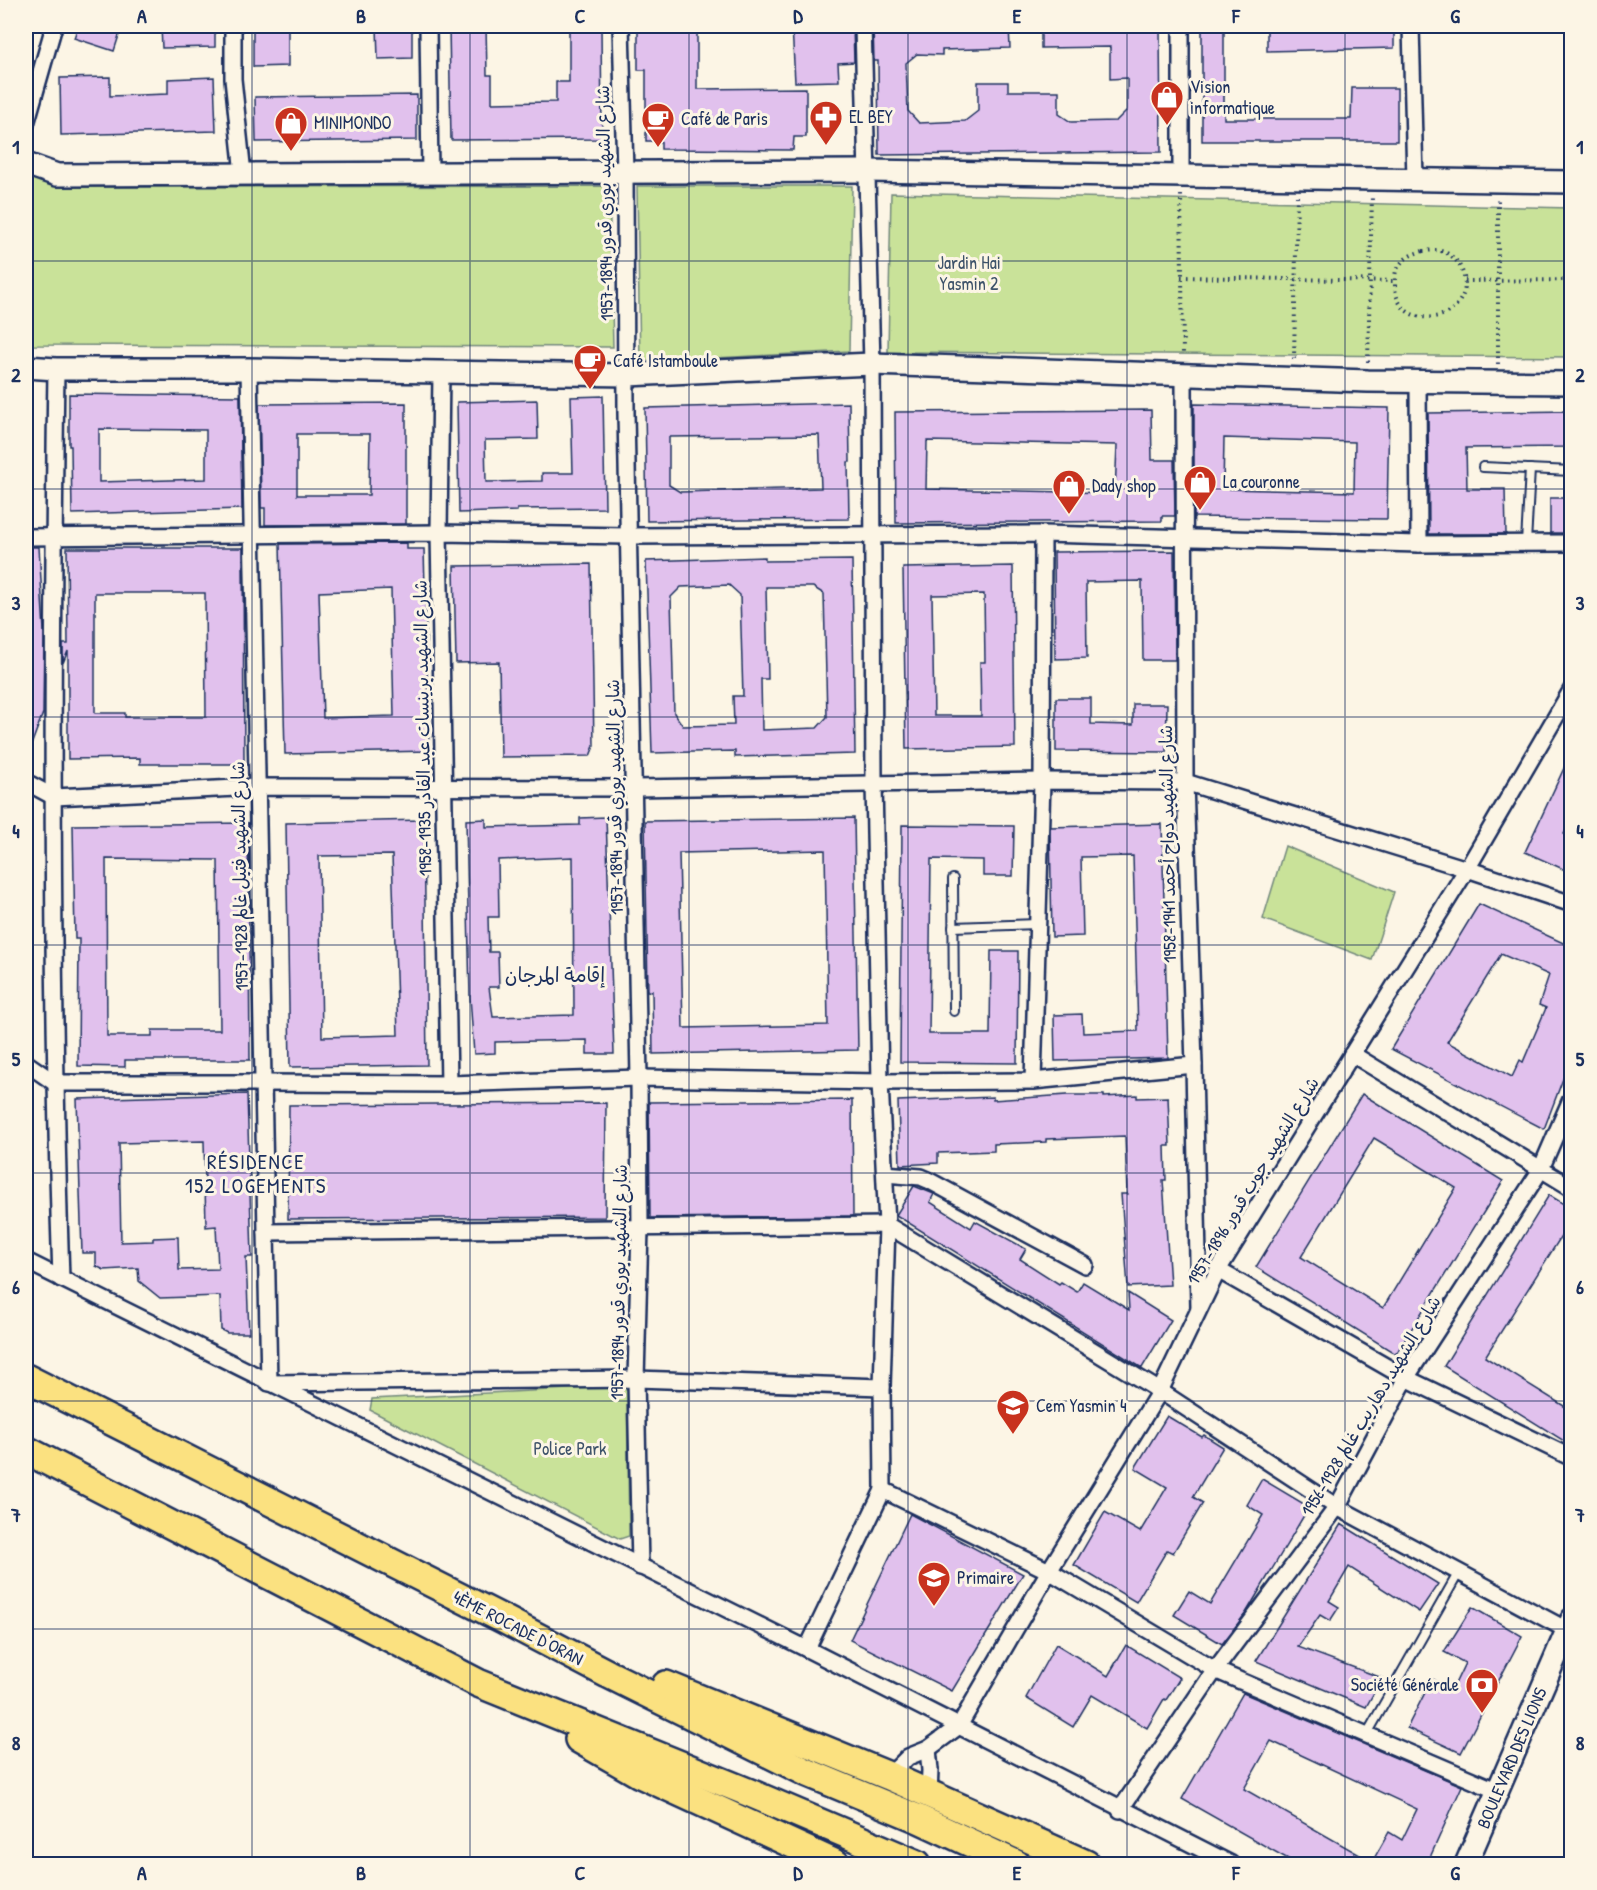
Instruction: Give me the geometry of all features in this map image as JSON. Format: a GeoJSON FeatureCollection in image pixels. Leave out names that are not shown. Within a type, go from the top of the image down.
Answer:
{"type":"FeatureCollection","features":[{"type":"Feature","properties":{"kind":"highway","name":"4ÈME ROCADE D'ORAN"},"geometry":{"type":"LineString","coordinates":[[26,1378],[806,1772],[920,1819],[1016,1864]]}},
{"type":"Feature","properties":{"kind":"highway"},"geometry":{"type":"LineString","coordinates":[[26,1450],[478,1683],[640,1774],[836,1864]]}},
{"type":"Feature","properties":{"kind":"highway"},"geometry":{"type":"LineString","coordinates":[[503,1619],[889,1776],[1086,1864]]}},
{"type":"Feature","properties":{"kind":"highway"},"geometry":{"type":"LineString","coordinates":[[478,1683],[917,1864]]}},
{"type":"Feature","properties":{"kind":"street"},"geometry":{"type":"LineString","coordinates":[[26,124],[54,26]]}},
{"type":"Feature","properties":{"kind":"street"},"geometry":{"type":"LineString","coordinates":[[233,26],[233,78],[243,174]]}},
{"type":"Feature","properties":{"kind":"street"},"geometry":{"type":"LineString","coordinates":[[428,26],[430,173]]}},
{"type":"Feature","properties":{"kind":"street","name":"شارع الشهيد بوري قدور 1894-1957"},"geometry":{"type":"LineString","coordinates":[[621,26],[626,172],[626,413],[639,1078],[640,1228],[636,1379],[640,1567]]}},
{"type":"Feature","properties":{"kind":"street"},"geometry":{"type":"LineString","coordinates":[[807,1649],[883,1490],[882,1386],[887,1225],[879,1082],[874,783],[872,364],[863,26]]}},
{"type":"Feature","properties":{"kind":"street"},"geometry":{"type":"LineString","coordinates":[[1181,26],[1181,176]]}},
{"type":"Feature","properties":{"kind":"street"},"geometry":{"type":"LineString","coordinates":[[1411,26],[1415,180]]}},
{"type":"Feature","properties":{"kind":"street"},"geometry":{"type":"LineString","coordinates":[[26,164],[57,175],[867,171],[1572,182]]}},
{"type":"Feature","properties":{"kind":"street"},"geometry":{"type":"LineString","coordinates":[[26,367],[627,375],[872,364],[1294,379],[1572,383]]}},
{"type":"Feature","properties":{"kind":"street"},"geometry":{"type":"LineString","coordinates":[[56,369],[55,1083],[61,1279]]}},
{"type":"Feature","properties":{"kind":"street","name":"شارع الشهيد فتيل غالم 1928-1957"},"geometry":{"type":"LineString","coordinates":[[249,369],[269,1383]]}},
{"type":"Feature","properties":{"kind":"street","name":"شارع الشهيد برينسات عبد القادر 1935-1958"},"geometry":{"type":"LineString","coordinates":[[441,372],[440,533],[449,1084]]}},
{"type":"Feature","properties":{"kind":"street","name":"شارع الشهيد دواح أحمد 1941-1958"},"geometry":{"type":"LineString","coordinates":[[1184,375],[1185,782],[1199,1311]]}},
{"type":"Feature","properties":{"kind":"street"},"geometry":{"type":"LineString","coordinates":[[1418,382],[1419,544]]}},
{"type":"Feature","properties":{"kind":"street"},"geometry":{"type":"LineString","coordinates":[[26,537],[440,533],[628,536],[1043,534],[1419,544],[1572,543]]}},
{"type":"Feature","properties":{"kind":"street"},"geometry":{"type":"LineString","coordinates":[[1033,1081],[1042,781],[1043,534]]}},
{"type":"Feature","properties":{"kind":"street","name":"شارع الشهيد جوب قدور 1896-1957"},"geometry":{"type":"LineString","coordinates":[[889,1776],[908,1757],[928,1749],[959,1726],[1049,1571],[1160,1391],[1218,1270],[1467,869],[1572,689]]}},
{"type":"Feature","properties":{"kind":"street"},"geometry":{"type":"LineString","coordinates":[[26,782],[54,797],[257,788],[634,788],[1042,781],[1185,782],[1467,869],[1572,904]]}},
{"type":"Feature","properties":{"kind":"street"},"geometry":{"type":"LineString","coordinates":[[1352,1054],[1540,1171],[1572,1188]]}},
{"type":"Feature","properties":{"kind":"street"},"geometry":{"type":"LineString","coordinates":[[26,1063],[55,1083],[449,1084],[639,1078],[879,1082],[1033,1081],[1194,1065]]}},
{"type":"Feature","properties":{"kind":"street","name":"شارع الشهيد دهاريب غالم 1928-1956"},"geometry":{"type":"LineString","coordinates":[[1120,1810],[1215,1670],[1337,1507],[1406,1378],[1540,1171],[1572,1097]]}},
{"type":"Feature","properties":{"kind":"street"},"geometry":{"type":"LineString","coordinates":[[885,1174],[921,1177],[928,1180],[1085,1265]]}},
{"type":"Feature","properties":{"kind":"street"},"geometry":{"type":"LineString","coordinates":[[266,1232],[887,1225],[1160,1391],[1337,1507],[1459,1572],[1569,1625]]}},
{"type":"Feature","properties":{"kind":"street"},"geometry":{"type":"LineString","coordinates":[[26,1261],[807,1649],[1120,1810],[1231,1864]]}},
{"type":"Feature","properties":{"kind":"street"},"geometry":{"type":"LineString","coordinates":[[1218,1270],[1406,1378],[1572,1458]]}},
{"type":"Feature","properties":{"kind":"street"},"geometry":{"type":"LineString","coordinates":[[269,1383],[636,1379],[882,1386]]}},
{"type":"Feature","properties":{"kind":"street"},"geometry":{"type":"LineString","coordinates":[[883,1490],[1049,1571],[1215,1670],[1498,1791]]}},
{"type":"Feature","properties":{"kind":"street","name":"BOULEVARD DES LIONS"},"geometry":{"type":"LineString","coordinates":[[1466,1864],[1569,1625]]}},
{"type":"Feature","properties":{"kind":"street"},"geometry":{"type":"LineString","coordinates":[[928,1749],[929,1795]]}},
{"type":"Feature","properties":{"kind":"lane"},"geometry":{"type":"LineString","coordinates":[[1483,467],[1572,471]]}},
{"type":"Feature","properties":{"kind":"lane"},"geometry":{"type":"LineString","coordinates":[[1526,543],[1530,469]]}},
{"type":"Feature","properties":{"kind":"lane"},"geometry":{"type":"LineString","coordinates":[[953,879],[954,1011]]}},
{"type":"Feature","properties":{"kind":"lane"},"geometry":{"type":"LineString","coordinates":[[953,927],[1038,924]]}},
{"type":"Feature","properties":{"kind":"lane"},"geometry":{"type":"LineString","coordinates":[[1367,1734],[1459,1572]]}},
{"type":"Feature","properties":{"kind":"path"},"geometry":{"type":"LineString","coordinates":[[1181,176],[1184,375]]}},
{"type":"Feature","properties":{"kind":"path"},"geometry":{"type":"LineString","coordinates":[[1294,379],[1297,177]]}},
{"type":"Feature","properties":{"kind":"path"},"geometry":{"type":"LineString","coordinates":[[1368,381],[1372,178]]}},
{"type":"Feature","properties":{"kind":"path"},"geometry":{"type":"LineString","coordinates":[[1498,181],[1498,383]]}},
{"type":"Feature","properties":{"kind":"path"},"geometry":{"type":"LineString","coordinates":[[1441,250],[1452,256],[1461,267],[1465,281],[1464,292],[1458,303],[1450,312],[1435,317],[1416,317],[1403,308],[1395,293],[1396,270],[1408,256],[1423,251],[1441,250]]}},
{"type":"Feature","properties":{"kind":"path"},"geometry":{"type":"LineString","coordinates":[[1181,278],[1395,281]]}},
{"type":"Feature","properties":{"kind":"path"},"geometry":{"type":"LineString","coordinates":[[1465,281],[1572,280]]}},
{"type":"Feature","properties":{"kind":"green space"},"geometry":{"type":"Polygon","coordinates":[[[26,160],[57,187],[609,186],[613,347],[27,345],[26,160]]]}},
{"type":"Feature","properties":{"kind":"green space"},"geometry":{"type":"Polygon","coordinates":[[[637,186],[852,186],[849,351],[640,362],[637,186]]]}},
{"type":"Feature","properties":{"kind":"green space","name":"Jardin Hai Yasmin 2"},"geometry":{"type":"Polygon","coordinates":[[[891,193],[1571,208],[1571,357],[888,352],[891,193]]]}},
{"type":"Feature","properties":{"kind":"green space"},"geometry":{"type":"Polygon","coordinates":[[[1285,846],[1394,892],[1372,960],[1263,919],[1285,846]]]}},
{"type":"Feature","properties":{"kind":"green space","name":"Police Park"},"geometry":{"type":"Polygon","coordinates":[[[627,1386],[629,1536],[620,1539],[370,1410],[372,1399],[627,1386]]]}},
{"type":"Feature","properties":{"kind":"building"},"geometry":{"type":"Polygon","coordinates":[[[78,26],[122,26],[114,51],[74,38],[78,26]]]}},
{"type":"Feature","properties":{"kind":"building"},"geometry":{"type":"Polygon","coordinates":[[[161,26],[215,26],[215,47],[162,48],[161,26]]]}},
{"type":"Feature","properties":{"kind":"building"},"geometry":{"type":"Polygon","coordinates":[[[253,26],[288,26],[288,66],[253,67],[253,26]]]}},
{"type":"Feature","properties":{"kind":"building"},"geometry":{"type":"Polygon","coordinates":[[[377,26],[412,26],[412,58],[378,59],[377,26]]]}},
{"type":"Feature","properties":{"kind":"building"},"geometry":{"type":"Polygon","coordinates":[[[449,26],[486,26],[487,75],[492,75],[492,103],[556,102],[556,82],[569,82],[569,26],[601,26],[602,139],[451,140],[449,26]]]}},
{"type":"Feature","properties":{"kind":"building"},"geometry":{"type":"Polygon","coordinates":[[[638,26],[697,26],[697,89],[806,88],[806,137],[794,137],[793,150],[661,149],[661,141],[646,141],[646,70],[638,70],[638,26]]]}},
{"type":"Feature","properties":{"kind":"building"},"geometry":{"type":"Polygon","coordinates":[[[792,26],[853,27],[854,62],[838,63],[839,81],[795,82],[792,26]]]}},
{"type":"Feature","properties":{"kind":"building"},"geometry":{"type":"Polygon","coordinates":[[[873,26],[1009,26],[1010,48],[942,50],[942,55],[917,54],[906,63],[908,111],[919,123],[965,121],[978,111],[978,82],[1008,82],[1008,91],[1059,91],[1059,114],[1071,122],[1116,121],[1127,110],[1127,78],[1110,79],[1110,47],[1041,48],[1041,26],[1160,26],[1161,152],[879,155],[878,61],[874,61],[873,26]]]}},
{"type":"Feature","properties":{"kind":"building"},"geometry":{"type":"Polygon","coordinates":[[[1202,26],[1224,26],[1224,119],[1351,119],[1352,88],[1397,88],[1397,141],[1202,141],[1202,26]]]}},
{"type":"Feature","properties":{"kind":"building"},"geometry":{"type":"Polygon","coordinates":[[[1267,26],[1394,26],[1394,48],[1267,51],[1267,26]]]}},
{"type":"Feature","properties":{"kind":"building"},"geometry":{"type":"Polygon","coordinates":[[[110,77],[110,96],[168,94],[168,79],[214,77],[216,131],[61,135],[60,78],[110,77]]]}},
{"type":"Feature","properties":{"kind":"building"},"geometry":{"type":"Polygon","coordinates":[[[417,95],[417,140],[256,142],[255,97],[417,95]]]}},
{"type":"Feature","properties":{"kind":"building"},"geometry":{"type":"Polygon","coordinates":[[[69,394],[240,396],[242,509],[72,514],[71,446],[69,446],[69,394]],[[99,429],[99,482],[206,479],[206,430],[99,429]]]}},
{"type":"Feature","properties":{"kind":"building"},"geometry":{"type":"Polygon","coordinates":[[[603,396],[605,508],[517,509],[517,511],[459,513],[457,402],[537,400],[538,439],[485,440],[486,482],[542,481],[542,473],[573,473],[571,397],[603,396]]]}},
{"type":"Feature","properties":{"kind":"building"},"geometry":{"type":"Polygon","coordinates":[[[406,403],[406,524],[265,525],[265,508],[261,508],[259,404],[406,403]],[[297,434],[297,495],[369,495],[370,434],[297,434]]]}},
{"type":"Feature","properties":{"kind":"building"},"geometry":{"type":"Polygon","coordinates":[[[849,403],[849,519],[647,521],[645,408],[849,403]],[[819,435],[669,437],[669,485],[680,492],[821,488],[819,435]]]}},
{"type":"Feature","properties":{"kind":"building"},"geometry":{"type":"Polygon","coordinates":[[[1194,404],[1389,408],[1387,519],[1194,517],[1194,404]],[[1224,438],[1223,489],[1354,492],[1355,442],[1224,438]]]}},
{"type":"Feature","properties":{"kind":"building"},"geometry":{"type":"Polygon","coordinates":[[[1151,410],[1152,460],[1174,460],[1175,516],[1162,516],[1162,521],[896,523],[895,412],[1151,410]],[[927,441],[926,489],[1115,493],[1117,445],[927,441]]]}},
{"type":"Feature","properties":{"kind":"building"},"geometry":{"type":"Polygon","coordinates":[[[1572,411],[1572,447],[1466,448],[1467,489],[1505,489],[1506,534],[1429,534],[1428,413],[1572,411]]]}},
{"type":"Feature","properties":{"kind":"building"},"geometry":{"type":"Polygon","coordinates":[[[1550,498],[1572,498],[1572,533],[1550,533],[1550,498]]]}},
{"type":"Feature","properties":{"kind":"building"},"geometry":{"type":"Polygon","coordinates":[[[407,543],[407,549],[424,549],[429,751],[285,754],[280,544],[407,543]],[[391,589],[319,592],[323,718],[394,716],[391,589]]]}},
{"type":"Feature","properties":{"kind":"building"},"geometry":{"type":"Polygon","coordinates":[[[26,547],[39,547],[44,631],[43,713],[27,756],[26,547]]]}},
{"type":"Feature","properties":{"kind":"building"},"geometry":{"type":"Polygon","coordinates":[[[67,548],[243,548],[244,764],[140,764],[140,758],[68,759],[68,651],[63,663],[63,644],[68,644],[67,548]],[[95,593],[95,713],[125,713],[125,717],[206,717],[205,593],[95,593]]]}},
{"type":"Feature","properties":{"kind":"building"},"geometry":{"type":"Polygon","coordinates":[[[1174,551],[1175,660],[1143,660],[1142,581],[1086,582],[1087,658],[1055,659],[1054,552],[1174,551]]]}},
{"type":"Feature","properties":{"kind":"building"},"geometry":{"type":"Polygon","coordinates":[[[765,557],[765,561],[852,560],[855,754],[735,757],[735,751],[652,753],[646,561],[765,557]],[[729,585],[681,587],[671,597],[674,713],[683,726],[734,725],[733,696],[743,696],[740,595],[729,585]],[[766,587],[768,679],[761,679],[762,730],[817,728],[827,717],[824,594],[813,587],[766,587]]]}},
{"type":"Feature","properties":{"kind":"building"},"geometry":{"type":"Polygon","coordinates":[[[591,564],[594,746],[590,756],[501,757],[499,662],[456,663],[454,566],[591,564]]]}},
{"type":"Feature","properties":{"kind":"building"},"geometry":{"type":"Polygon","coordinates":[[[1013,566],[1015,747],[906,749],[903,568],[1013,566]],[[984,594],[932,595],[934,716],[981,716],[980,662],[985,662],[984,594]]]}},
{"type":"Feature","properties":{"kind":"building"},"geometry":{"type":"Polygon","coordinates":[[[1056,698],[1091,698],[1091,724],[1133,725],[1133,704],[1167,704],[1166,752],[1056,751],[1056,698]]]}},
{"type":"Feature","properties":{"kind":"building"},"geometry":{"type":"Polygon","coordinates":[[[1572,751],[1572,819],[1564,834],[1572,838],[1572,873],[1525,852],[1572,751]]]}},
{"type":"Feature","properties":{"kind":"building"},"geometry":{"type":"Polygon","coordinates":[[[606,817],[614,1054],[587,1054],[587,1040],[495,1042],[495,1053],[474,1054],[470,997],[466,820],[486,819],[486,827],[580,825],[580,818],[606,817]],[[573,857],[498,860],[499,917],[488,917],[489,952],[498,952],[499,987],[489,987],[493,1017],[574,1015],[573,857]]]}},
{"type":"Feature","properties":{"kind":"building"},"geometry":{"type":"Polygon","coordinates":[[[854,818],[858,1050],[653,1054],[652,991],[648,992],[645,821],[854,818]],[[825,850],[679,853],[683,1028],[828,1025],[825,850]]]}},
{"type":"Feature","properties":{"kind":"building"},"geometry":{"type":"Polygon","coordinates":[[[424,820],[427,1065],[290,1067],[286,823],[424,820]],[[392,855],[319,856],[322,1037],[398,1035],[392,855]]]}},
{"type":"Feature","properties":{"kind":"building"},"geometry":{"type":"Polygon","coordinates":[[[248,823],[250,1060],[125,1060],[125,1067],[78,1066],[79,939],[75,939],[73,825],[248,823]],[[106,859],[107,1036],[152,1036],[152,1030],[220,1030],[218,860],[106,859]]]}},
{"type":"Feature","properties":{"kind":"building"},"geometry":{"type":"Polygon","coordinates":[[[1162,824],[1168,1058],[1055,1061],[1054,1015],[1082,1014],[1083,1033],[1138,1031],[1133,856],[1081,857],[1083,936],[1052,937],[1050,827],[1162,824]]]}},
{"type":"Feature","properties":{"kind":"building"},"geometry":{"type":"Polygon","coordinates":[[[902,825],[1014,826],[1013,876],[983,876],[983,860],[931,859],[929,1034],[990,1034],[991,951],[1018,951],[1017,1063],[900,1062],[902,825]]]}},
{"type":"Feature","properties":{"kind":"building"},"geometry":{"type":"Polygon","coordinates":[[[1479,904],[1572,947],[1572,1055],[1544,1129],[1391,1049],[1479,904]],[[1501,954],[1447,1042],[1512,1077],[1520,1060],[1523,1062],[1546,1008],[1539,1005],[1549,975],[1501,954]]]}},
{"type":"Feature","properties":{"kind":"building"},"geometry":{"type":"Polygon","coordinates":[[[247,1094],[252,1257],[246,1257],[249,1333],[227,1333],[221,1330],[220,1296],[160,1298],[139,1281],[138,1268],[104,1270],[96,1266],[96,1253],[82,1253],[77,1099],[247,1094]],[[204,1141],[119,1143],[121,1242],[153,1241],[153,1238],[178,1237],[179,1270],[218,1269],[216,1226],[206,1227],[204,1141]]]}},
{"type":"Feature","properties":{"kind":"building"},"geometry":{"type":"Polygon","coordinates":[[[1362,1094],[1503,1181],[1396,1354],[1256,1267],[1362,1094]],[[1374,1138],[1301,1257],[1383,1308],[1456,1188],[1374,1138]]]}},
{"type":"Feature","properties":{"kind":"building"},"geometry":{"type":"Polygon","coordinates":[[[1067,1095],[1168,1097],[1170,1146],[1165,1146],[1166,1180],[1163,1180],[1170,1285],[1128,1287],[1121,1194],[1127,1194],[1125,1136],[1046,1139],[1046,1142],[994,1144],[994,1151],[938,1153],[938,1163],[900,1165],[898,1101],[993,1097],[993,1100],[1067,1095]]]}},
{"type":"Feature","properties":{"kind":"building"},"geometry":{"type":"Polygon","coordinates":[[[852,1100],[853,1216],[650,1218],[649,1102],[852,1100]]]}},
{"type":"Feature","properties":{"kind":"building"},"geometry":{"type":"Polygon","coordinates":[[[606,1103],[605,1217],[288,1219],[289,1105],[606,1103]]]}},
{"type":"Feature","properties":{"kind":"building"},"geometry":{"type":"Polygon","coordinates":[[[914,1186],[934,1194],[930,1202],[971,1228],[975,1221],[1026,1249],[1020,1259],[1059,1284],[1061,1282],[1077,1292],[1083,1282],[1129,1310],[1128,1293],[1171,1320],[1142,1368],[896,1215],[914,1186]]]}},
{"type":"Feature","properties":{"kind":"building"},"geometry":{"type":"Polygon","coordinates":[[[1549,1195],[1572,1209],[1572,1241],[1562,1235],[1485,1357],[1572,1411],[1572,1446],[1444,1366],[1549,1195]]]}},
{"type":"Feature","properties":{"kind":"building"},"geometry":{"type":"Polygon","coordinates":[[[1167,1416],[1223,1447],[1193,1497],[1203,1503],[1173,1553],[1167,1550],[1136,1602],[1074,1565],[1105,1512],[1140,1532],[1167,1487],[1135,1468],[1167,1416]]]}},
{"type":"Feature","properties":{"kind":"building"},"geometry":{"type":"Polygon","coordinates":[[[1262,1479],[1309,1507],[1246,1613],[1222,1644],[1174,1615],[1189,1591],[1210,1604],[1263,1515],[1247,1505],[1262,1479]]]}},
{"type":"Feature","properties":{"kind":"building","name":"Primaire"},"geometry":{"type":"Polygon","coordinates":[[[910,1514],[1023,1574],[952,1691],[850,1640],[910,1514]]]}},
{"type":"Feature","properties":{"kind":"building"},"geometry":{"type":"Polygon","coordinates":[[[1341,1524],[1438,1584],[1419,1612],[1349,1567],[1329,1601],[1339,1607],[1330,1621],[1320,1615],[1298,1647],[1382,1678],[1366,1707],[1256,1661],[1341,1524]]]}},
{"type":"Feature","properties":{"kind":"building"},"geometry":{"type":"Polygon","coordinates":[[[1472,1607],[1522,1636],[1461,1753],[1407,1728],[1432,1679],[1453,1688],[1465,1663],[1444,1652],[1472,1607]]]}},
{"type":"Feature","properties":{"kind":"building"},"geometry":{"type":"Polygon","coordinates":[[[1056,1644],[1108,1676],[1126,1645],[1180,1678],[1147,1728],[1092,1695],[1073,1727],[1026,1698],[1056,1644]]]}},
{"type":"Feature","properties":{"kind":"building"},"geometry":{"type":"Polygon","coordinates":[[[1243,1693],[1462,1786],[1427,1864],[1297,1864],[1182,1799],[1243,1693]],[[1271,1741],[1244,1789],[1372,1862],[1389,1832],[1402,1840],[1417,1809],[1271,1741]]]}},
{"type":"Feature","properties":{"kind":"place","name":"Vision informatique"},"geometry":{"type":"Point","coordinates":[1167,126]}},
{"type":"Feature","properties":{"kind":"place","name":"EL BEY"},"geometry":{"type":"Point","coordinates":[826,146]}},
{"type":"Feature","properties":{"kind":"place","name":"Café de Paris"},"geometry":{"type":"Point","coordinates":[658,148]}},
{"type":"Feature","properties":{"kind":"place","name":"MINIMONDO"},"geometry":{"type":"Point","coordinates":[291,152]}},
{"type":"Feature","properties":{"kind":"place","name":"Café Istamboule"},"geometry":{"type":"Point","coordinates":[590,390]}},
{"type":"Feature","properties":{"kind":"place","name":"La couronne"},"geometry":{"type":"Point","coordinates":[1200,511]}},
{"type":"Feature","properties":{"kind":"place","name":"Dady shop"},"geometry":{"type":"Point","coordinates":[1069,515]}},
{"type":"Feature","properties":{"kind":"place","name":"Cem Yasmin 4"},"geometry":{"type":"Point","coordinates":[1013,1435]}},
{"type":"Feature","properties":{"kind":"place","name":"Primaire"},"geometry":{"type":"Point","coordinates":[934,1607]}},
{"type":"Feature","properties":{"kind":"place","name":"Société Générale"},"geometry":{"type":"Point","coordinates":[1482,1714]}},
{"type":"Feature","properties":{"kind":"district","name":"إقامة المرجان"},"geometry":{"type":"Point","coordinates":[555,975]}},
{"type":"Feature","properties":{"kind":"district","name":"RÉSIDENCE 152 LOGEMENTS"},"geometry":{"type":"Point","coordinates":[256,1174]}}]}
